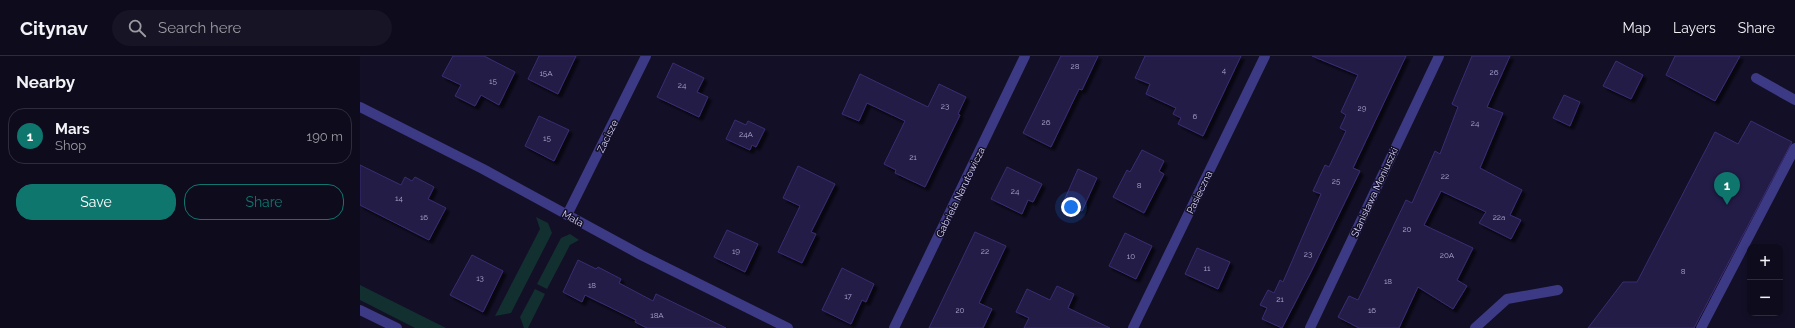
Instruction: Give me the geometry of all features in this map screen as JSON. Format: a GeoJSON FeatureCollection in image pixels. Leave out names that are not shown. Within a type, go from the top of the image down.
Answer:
{"type":"FeatureCollection","features":[{"type":"Feature","properties":{"kind":"street","name":"Zacisze"},"geometry":{"type":"LineString","coordinates":[[567,215],[646,56]]}},
{"type":"Feature","properties":{"kind":"street","name":"Gabriela Narutowicza"},"geometry":{"type":"LineString","coordinates":[[894,328],[1025,56]]}},
{"type":"Feature","properties":{"kind":"street","name":"Pasieczna"},"geometry":{"type":"LineString","coordinates":[[1133,328],[1264,56]]}},
{"type":"Feature","properties":{"kind":"street","name":"Stanisława Moniuszki"},"geometry":{"type":"LineString","coordinates":[[1310,328],[1439,56]]}},
{"type":"Feature","properties":{"kind":"street"},"geometry":{"type":"LineString","coordinates":[[1756,78],[1795,100]]}},
{"type":"Feature","properties":{"kind":"street","name":"Mała"},"geometry":{"type":"LineString","coordinates":[[360,107],[484,169],[641,255],[788,328]]}},
{"type":"Feature","properties":{"kind":"street"},"geometry":{"type":"LineString","coordinates":[[1701,328],[1795,148]]}},
{"type":"Feature","properties":{"kind":"street"},"geometry":{"type":"LineString","coordinates":[[1475,328],[1507,299],[1558,290]]}},
{"type":"Feature","properties":{"kind":"street"},"geometry":{"type":"LineString","coordinates":[[360,310],[397,328]]}},
{"type":"Feature","properties":{"kind":"green space"},"geometry":{"type":"Polygon","coordinates":[[[536,217],[548,223],[552,233],[511,313],[495,316],[540,229],[536,217]]]}},
{"type":"Feature","properties":{"kind":"green space"},"geometry":{"type":"Polygon","coordinates":[[[570,234],[579,240],[570,245],[547,289],[537,284],[561,238],[570,234]]]}},
{"type":"Feature","properties":{"kind":"green space"},"geometry":{"type":"Polygon","coordinates":[[[360,285],[446,328],[415,328],[360,300],[360,285]]]}},
{"type":"Feature","properties":{"kind":"green space"},"geometry":{"type":"Polygon","coordinates":[[[535,289],[545,294],[528,328],[524,328],[520,317],[535,289]]]}},
{"type":"Feature","properties":{"kind":"building"},"geometry":{"type":"Polygon","coordinates":[[[453,56],[484,56],[515,72],[499,105],[481,95],[475,106],[455,96],[461,85],[442,76],[453,56]]]}},
{"type":"Feature","properties":{"kind":"building"},"geometry":{"type":"Polygon","coordinates":[[[539,56],[576,56],[558,94],[528,79],[539,56]]]}},
{"type":"Feature","properties":{"kind":"building"},"geometry":{"type":"Polygon","coordinates":[[[1061,56],[1098,56],[1082,90],[1079,89],[1051,147],[1023,133],[1061,56]]]}},
{"type":"Feature","properties":{"kind":"building"},"geometry":{"type":"Polygon","coordinates":[[[1145,56],[1241,56],[1203,136],[1178,124],[1181,118],[1173,114],[1176,108],[1146,94],[1150,84],[1135,78],[1145,56]]]}},
{"type":"Feature","properties":{"kind":"building"},"geometry":{"type":"Polygon","coordinates":[[[1312,56],[1406,56],[1353,168],[1360,171],[1282,328],[1262,319],[1267,308],[1260,305],[1268,290],[1274,293],[1280,280],[1283,282],[1321,194],[1313,191],[1325,165],[1329,167],[1346,131],[1340,128],[1346,115],[1341,112],[1358,75],[1312,56]]]}},
{"type":"Feature","properties":{"kind":"building"},"geometry":{"type":"Polygon","coordinates":[[[1472,56],[1510,56],[1487,107],[1503,113],[1480,168],[1522,190],[1510,215],[1521,220],[1511,239],[1479,223],[1486,212],[1441,191],[1424,225],[1473,248],[1457,280],[1467,286],[1453,309],[1418,287],[1399,328],[1359,328],[1338,317],[1349,296],[1358,300],[1406,200],[1412,203],[1435,151],[1440,154],[1458,107],[1452,104],[1472,56]]]}},
{"type":"Feature","properties":{"kind":"building"},"geometry":{"type":"Polygon","coordinates":[[[1675,56],[1740,56],[1715,101],[1666,75],[1675,56]]]}},
{"type":"Feature","properties":{"kind":"building"},"geometry":{"type":"Polygon","coordinates":[[[1616,61],[1643,75],[1631,99],[1603,86],[1616,61]]]}},
{"type":"Feature","properties":{"kind":"building"},"geometry":{"type":"Polygon","coordinates":[[[673,63],[704,78],[697,92],[708,97],[699,117],[657,97],[673,63]]]}},
{"type":"Feature","properties":{"kind":"building"},"geometry":{"type":"Polygon","coordinates":[[[860,74],[928,107],[939,84],[966,97],[958,114],[960,115],[925,187],[895,173],[896,170],[884,164],[905,121],[867,103],[859,121],[842,114],[860,74]]]}},
{"type":"Feature","properties":{"kind":"building"},"geometry":{"type":"Polygon","coordinates":[[[1564,95],[1580,102],[1570,126],[1553,118],[1564,95]]]}},
{"type":"Feature","properties":{"kind":"building"},"geometry":{"type":"Polygon","coordinates":[[[539,116],[569,130],[554,161],[525,146],[539,116]]]}},
{"type":"Feature","properties":{"kind":"building"},"geometry":{"type":"Polygon","coordinates":[[[735,120],[746,125],[748,121],[765,129],[756,147],[752,145],[750,150],[726,139],[735,120]]]}},
{"type":"Feature","properties":{"kind":"building"},"geometry":{"type":"Polygon","coordinates":[[[1751,121],[1792,142],[1694,328],[1588,328],[1623,282],[1637,282],[1715,132],[1738,144],[1751,121]]]}},
{"type":"Feature","properties":{"kind":"building"},"geometry":{"type":"Polygon","coordinates":[[[1142,150],[1164,161],[1159,171],[1164,174],[1144,213],[1113,197],[1127,170],[1130,172],[1142,150]]]}},
{"type":"Feature","properties":{"kind":"building"},"geometry":{"type":"Polygon","coordinates":[[[360,165],[401,185],[405,177],[412,181],[415,177],[434,187],[428,199],[446,208],[429,240],[360,205],[360,165]]]}},
{"type":"Feature","properties":{"kind":"building"},"geometry":{"type":"Polygon","coordinates":[[[798,166],[835,184],[811,232],[816,234],[802,263],[778,252],[800,206],[783,198],[798,166]]]}},
{"type":"Feature","properties":{"kind":"building"},"geometry":{"type":"Polygon","coordinates":[[[1007,167],[1042,184],[1033,202],[1028,200],[1022,214],[991,199],[1007,167]]]}},
{"type":"Feature","properties":{"kind":"building"},"geometry":{"type":"Polygon","coordinates":[[[1078,169],[1097,178],[1082,211],[1063,203],[1078,169]]]}},
{"type":"Feature","properties":{"kind":"building"},"geometry":{"type":"Polygon","coordinates":[[[727,230],[758,244],[745,272],[714,257],[727,230]]]}},
{"type":"Feature","properties":{"kind":"building"},"geometry":{"type":"Polygon","coordinates":[[[975,232],[1006,246],[979,303],[992,309],[983,328],[929,328],[975,232]]]}},
{"type":"Feature","properties":{"kind":"building"},"geometry":{"type":"Polygon","coordinates":[[[1125,233],[1152,246],[1136,279],[1109,266],[1125,233]]]}},
{"type":"Feature","properties":{"kind":"building"},"geometry":{"type":"Polygon","coordinates":[[[1197,248],[1230,262],[1218,289],[1185,274],[1197,248]]]}},
{"type":"Feature","properties":{"kind":"building"},"geometry":{"type":"Polygon","coordinates":[[[472,255],[503,271],[483,312],[450,295],[472,255]]]}},
{"type":"Feature","properties":{"kind":"building"},"geometry":{"type":"Polygon","coordinates":[[[578,260],[596,269],[598,267],[621,279],[619,283],[653,301],[656,294],[726,328],[647,328],[635,322],[636,320],[585,295],[582,302],[563,292],[578,260]]]}},
{"type":"Feature","properties":{"kind":"building"},"geometry":{"type":"Polygon","coordinates":[[[842,268],[874,284],[866,302],[862,300],[851,324],[822,310],[842,268]]]}},
{"type":"Feature","properties":{"kind":"building"},"geometry":{"type":"Polygon","coordinates":[[[1057,286],[1074,294],[1068,308],[1110,328],[1024,328],[1029,318],[1016,312],[1027,289],[1050,300],[1057,286]]]}},
{"type":"Feature","properties":{"kind":"place","name":"Mars"},"geometry":{"type":"Point","coordinates":[1727,205]}}]}
